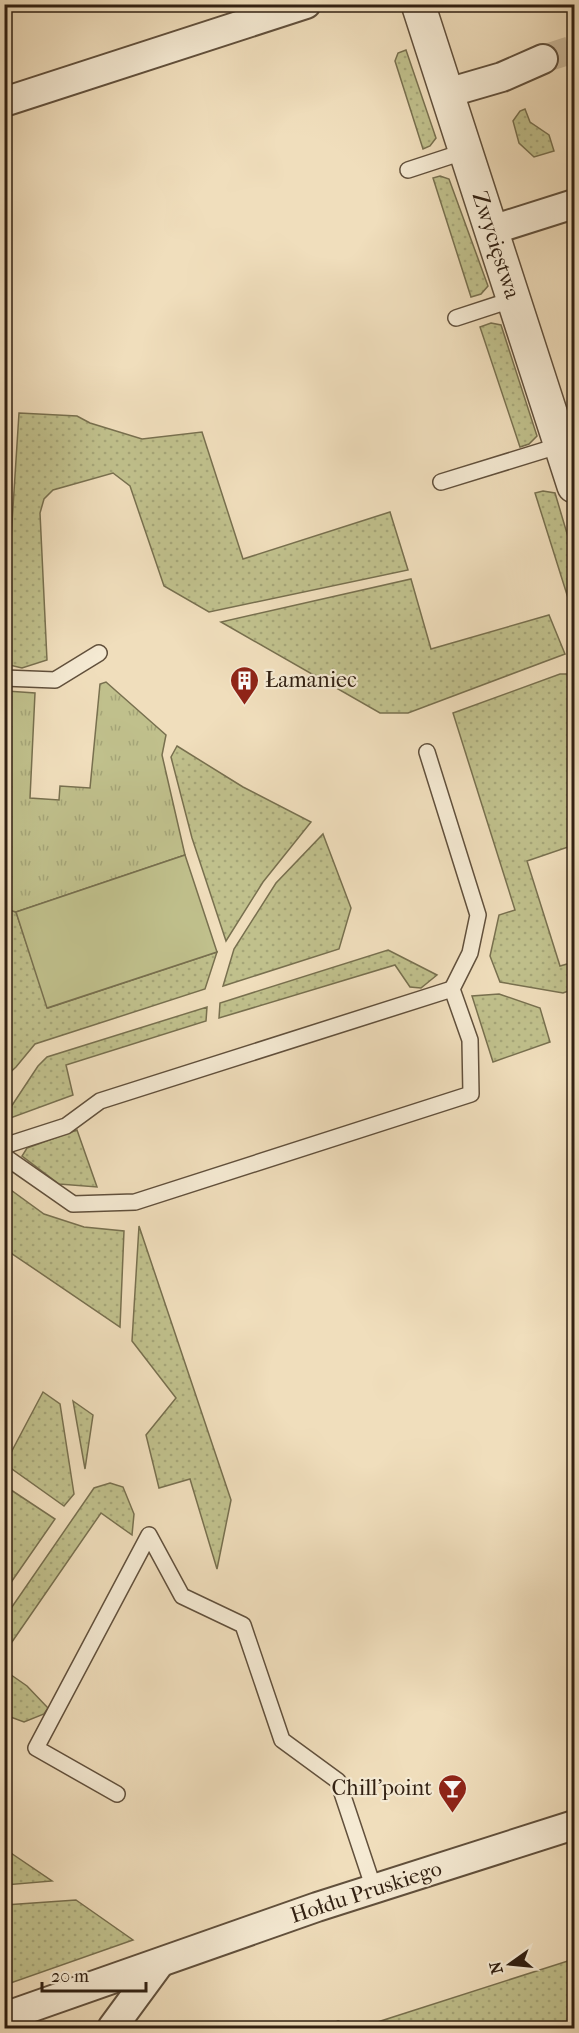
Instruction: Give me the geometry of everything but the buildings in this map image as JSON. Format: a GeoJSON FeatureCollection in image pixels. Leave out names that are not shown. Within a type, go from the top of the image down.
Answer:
{"type":"FeatureCollection","features":[{"type":"Feature","properties":{"kind":"street"},"geometry":{"type":"LineString","coordinates":[[4,102],[306,4]]}},
{"type":"Feature","properties":{"kind":"street","name":"Zwycięstwa"},"geometry":{"type":"LineString","coordinates":[[418,4],[574,486]]}},
{"type":"Feature","properties":{"kind":"street"},"geometry":{"type":"LineString","coordinates":[[447,93],[502,77],[543,59]]}},
{"type":"Feature","properties":{"kind":"street"},"geometry":{"type":"LineString","coordinates":[[492,230],[574,204]]}},
{"type":"Feature","properties":{"kind":"street","name":"Hołdu Pruskiego"},"geometry":{"type":"LineString","coordinates":[[4,2017],[317,1907],[574,1825]]}},
{"type":"Feature","properties":{"kind":"street"},"geometry":{"type":"LineString","coordinates":[[112,2028],[159,1964]]}},
{"type":"Feature","properties":{"kind":"lane"},"geometry":{"type":"LineString","coordinates":[[408,170],[466,151]]}},
{"type":"Feature","properties":{"kind":"lane"},"geometry":{"type":"LineString","coordinates":[[456,318],[514,299]]}},
{"type":"Feature","properties":{"kind":"lane"},"geometry":{"type":"LineString","coordinates":[[441,482],[561,445]]}},
{"type":"Feature","properties":{"kind":"lane"},"geometry":{"type":"LineString","coordinates":[[4,678],[55,680],[99,653]]}},
{"type":"Feature","properties":{"kind":"lane"},"geometry":{"type":"LineString","coordinates":[[4,1146],[66,1126],[100,1101],[452,989],[470,953],[478,915],[427,752]]}},
{"type":"Feature","properties":{"kind":"lane"},"geometry":{"type":"LineString","coordinates":[[4,1156],[73,1204],[135,1202],[471,1094],[470,1040],[452,989]]}},
{"type":"Feature","properties":{"kind":"lane"},"geometry":{"type":"LineString","coordinates":[[117,1794],[36,1748],[149,1535],[182,1596],[243,1625],[282,1740],[338,1781],[374,1889]]}},
{"type":"Feature","properties":{"kind":"green space"},"geometry":{"type":"Polygon","coordinates":[[[406,50],[436,138],[430,146],[423,149],[395,61],[398,53],[406,50]]]}},
{"type":"Feature","properties":{"kind":"green space"},"geometry":{"type":"Polygon","coordinates":[[[525,109],[530,122],[549,135],[554,151],[534,157],[519,143],[513,121],[520,111],[525,109]]]}},
{"type":"Feature","properties":{"kind":"green space"},"geometry":{"type":"Polygon","coordinates":[[[440,176],[449,179],[488,286],[481,294],[471,297],[433,178],[440,176]]]}},
{"type":"Feature","properties":{"kind":"green space"},"geometry":{"type":"Polygon","coordinates":[[[491,323],[501,325],[537,436],[529,444],[520,447],[480,327],[491,323]]]}},
{"type":"Feature","properties":{"kind":"green space"},"geometry":{"type":"Polygon","coordinates":[[[19,413],[77,416],[90,423],[142,439],[202,432],[243,559],[390,512],[408,570],[209,612],[164,586],[130,486],[113,473],[53,490],[44,499],[40,513],[47,660],[22,668],[5,664],[19,413]]]}},
{"type":"Feature","properties":{"kind":"green space"},"geometry":{"type":"Polygon","coordinates":[[[543,491],[555,493],[574,557],[574,617],[535,493],[543,491]]]}},
{"type":"Feature","properties":{"kind":"green space"},"geometry":{"type":"Polygon","coordinates":[[[411,579],[431,649],[549,615],[565,654],[408,713],[380,713],[221,622],[411,579]]]}},
{"type":"Feature","properties":{"kind":"green space"},"geometry":{"type":"Polygon","coordinates":[[[560,674],[571,674],[574,685],[574,845],[527,861],[560,966],[574,962],[574,989],[563,993],[500,982],[490,956],[499,915],[515,910],[453,713],[560,674]]]}},
{"type":"Feature","properties":{"kind":"green space"},"geometry":{"type":"Polygon","coordinates":[[[106,682],[166,735],[162,755],[185,855],[16,912],[5,909],[4,743],[7,691],[35,693],[30,798],[59,800],[60,786],[90,788],[100,684],[106,682]]]}},
{"type":"Feature","properties":{"kind":"green space"},"geometry":{"type":"Polygon","coordinates":[[[177,746],[243,787],[311,822],[263,882],[226,941],[192,838],[171,757],[177,746]]]}},
{"type":"Feature","properties":{"kind":"green space"},"geometry":{"type":"Polygon","coordinates":[[[323,834],[351,908],[339,949],[223,986],[234,949],[276,883],[323,834]]]}},
{"type":"Feature","properties":{"kind":"green space"},"geometry":{"type":"Polygon","coordinates":[[[185,855],[217,952],[47,1008],[16,912],[185,855]]]}},
{"type":"Feature","properties":{"kind":"green space"},"geometry":{"type":"Polygon","coordinates":[[[5,909],[16,912],[48,1008],[217,952],[205,989],[35,1044],[5,1077],[5,909]]]}},
{"type":"Feature","properties":{"kind":"green space"},"geometry":{"type":"Polygon","coordinates":[[[388,950],[437,975],[421,988],[410,987],[395,965],[219,1018],[220,1003],[388,950]]]}},
{"type":"Feature","properties":{"kind":"green space"},"geometry":{"type":"Polygon","coordinates":[[[499,994],[540,1008],[550,1042],[493,1062],[472,996],[499,994]]]}},
{"type":"Feature","properties":{"kind":"green space"},"geometry":{"type":"Polygon","coordinates":[[[207,1007],[206,1021],[66,1065],[73,1095],[5,1120],[5,1116],[38,1066],[47,1057],[207,1007]]]}},
{"type":"Feature","properties":{"kind":"green space"},"geometry":{"type":"Polygon","coordinates":[[[77,1130],[97,1187],[59,1184],[22,1156],[27,1148],[77,1130]]]}},
{"type":"Feature","properties":{"kind":"green space"},"geometry":{"type":"Polygon","coordinates":[[[4,1185],[44,1214],[84,1227],[124,1231],[120,1327],[5,1249],[4,1185]]]}},
{"type":"Feature","properties":{"kind":"green space"},"geometry":{"type":"Polygon","coordinates":[[[139,1226],[231,1500],[217,1569],[190,1479],[159,1488],[146,1435],[176,1398],[132,1341],[139,1226]]]}},
{"type":"Feature","properties":{"kind":"green space"},"geometry":{"type":"Polygon","coordinates":[[[43,1392],[60,1404],[74,1494],[64,1506],[5,1464],[43,1392]]]}},
{"type":"Feature","properties":{"kind":"green space"},"geometry":{"type":"Polygon","coordinates":[[[73,1401],[93,1415],[85,1469],[73,1401]]]}},
{"type":"Feature","properties":{"kind":"green space"},"geometry":{"type":"Polygon","coordinates":[[[110,1483],[123,1487],[134,1514],[132,1535],[101,1513],[5,1652],[5,1617],[94,1488],[110,1483]]]}},
{"type":"Feature","properties":{"kind":"green space"},"geometry":{"type":"Polygon","coordinates":[[[5,1486],[55,1519],[5,1591],[5,1486]]]}},
{"type":"Feature","properties":{"kind":"green space"},"geometry":{"type":"Polygon","coordinates":[[[4,1670],[27,1686],[48,1708],[44,1714],[24,1722],[5,1715],[4,1670]]]}},
{"type":"Feature","properties":{"kind":"green space"},"geometry":{"type":"Polygon","coordinates":[[[5,1849],[52,1881],[5,1885],[5,1849]]]}},
{"type":"Feature","properties":{"kind":"green space"},"geometry":{"type":"Polygon","coordinates":[[[76,1900],[133,1940],[5,1985],[5,1905],[76,1900]]]}},
{"type":"Feature","properties":{"kind":"green space"},"geometry":{"type":"Polygon","coordinates":[[[574,1959],[574,2028],[366,2028],[365,2026],[574,1959]]]}},
{"type":"Feature","properties":{"kind":"green space"},"geometry":{"type":"Polygon","coordinates":[[[338,2021],[345,2023],[347,2028],[319,2028],[338,2021]]]}},
{"type":"Feature","properties":{"kind":"tunnel"},"geometry":{"type":"LineString","coordinates":[[543,59],[574,49]]}},
{"type":"Feature","properties":{"kind":"place","name":"Łamaniec"},"geometry":{"type":"Point","coordinates":[244,706]}},
{"type":"Feature","properties":{"kind":"place","name":"Chill'point"},"geometry":{"type":"Point","coordinates":[453,1814]}}]}
